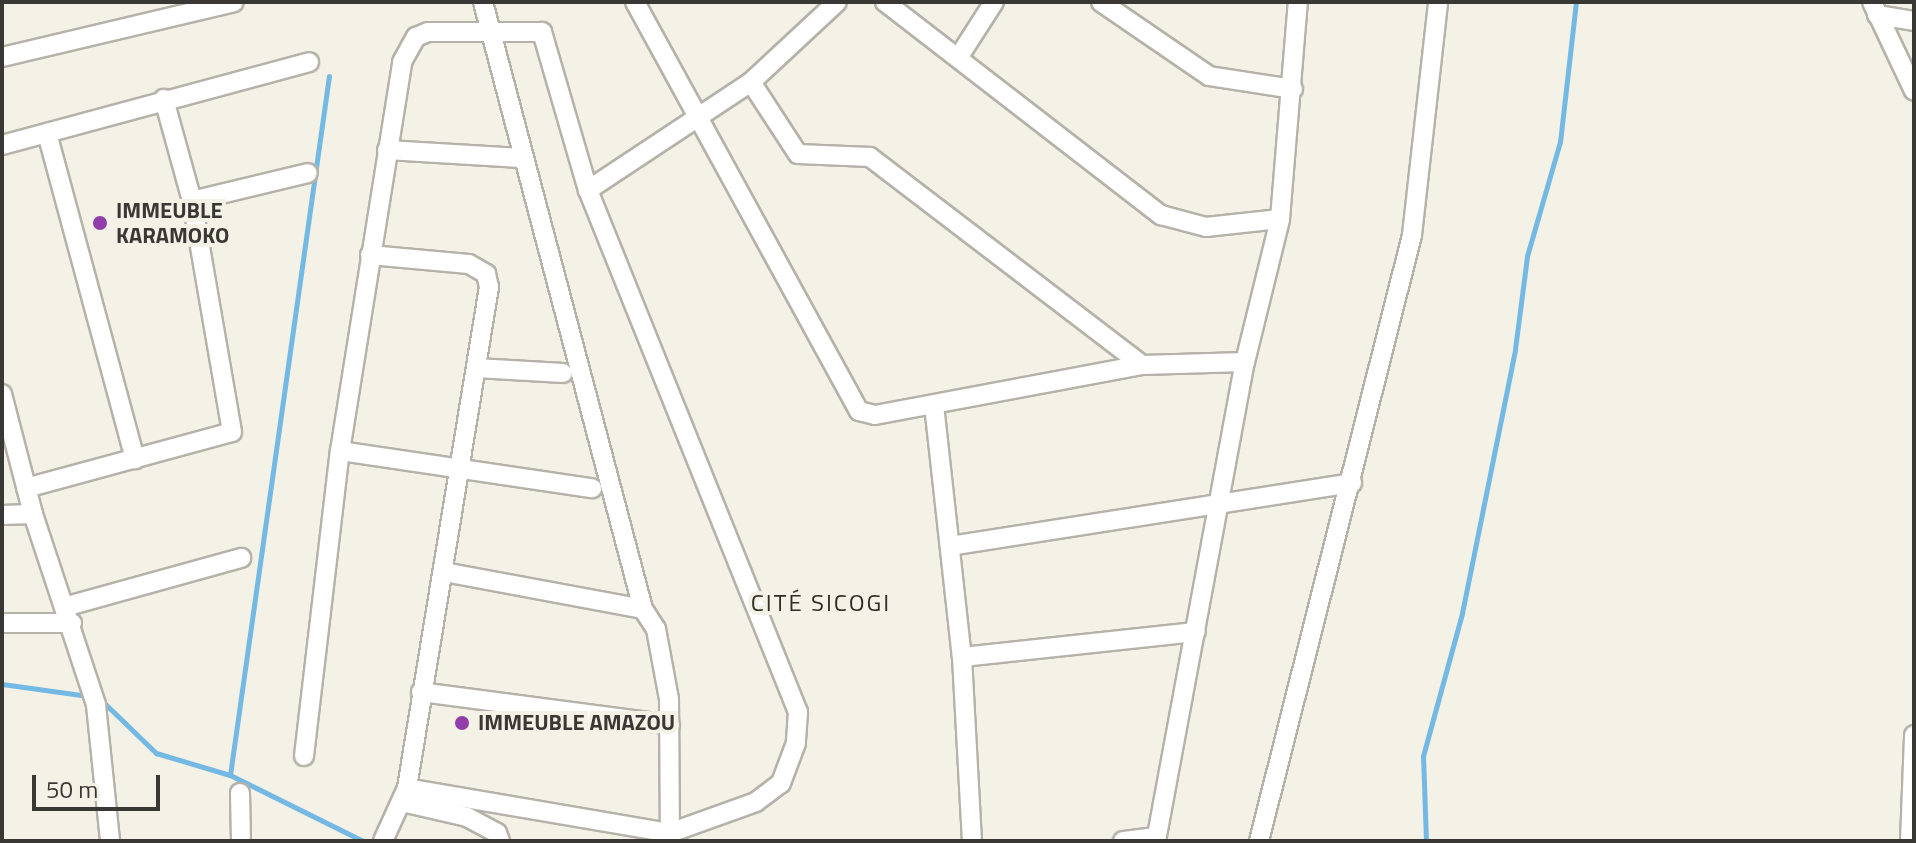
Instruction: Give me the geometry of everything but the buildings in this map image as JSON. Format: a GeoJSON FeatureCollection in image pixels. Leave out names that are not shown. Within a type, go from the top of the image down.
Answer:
{"type":"FeatureCollection","features":[{"type":"Feature","properties":{"kind":"street"},"geometry":{"type":"LineString","coordinates":[[2,57],[234,2]]}},
{"type":"Feature","properties":{"kind":"street"},"geometry":{"type":"LineString","coordinates":[[483,2],[521,158],[643,609],[656,629],[670,725],[670,833]]}},
{"type":"Feature","properties":{"kind":"street"},"geometry":{"type":"LineString","coordinates":[[635,2],[859,411],[875,415],[1142,365],[1245,362]]}},
{"type":"Feature","properties":{"kind":"street"},"geometry":{"type":"LineString","coordinates":[[588,190],[698,120],[751,82],[837,2]]}},
{"type":"Feature","properties":{"kind":"street"},"geometry":{"type":"LineString","coordinates":[[885,2],[1161,215],[1206,227],[1280,219]]}},
{"type":"Feature","properties":{"kind":"street"},"geometry":{"type":"LineString","coordinates":[[958,58],[994,2]]}},
{"type":"Feature","properties":{"kind":"street"},"geometry":{"type":"LineString","coordinates":[[1101,2],[1209,76],[1293,89]]}},
{"type":"Feature","properties":{"kind":"street"},"geometry":{"type":"LineString","coordinates":[[1123,841],[1157,839],[1222,503],[1245,362],[1280,219],[1298,2]]}},
{"type":"Feature","properties":{"kind":"street"},"geometry":{"type":"LineString","coordinates":[[1259,841],[1352,483],[1417,206],[1438,2]]}},
{"type":"Feature","properties":{"kind":"street"},"geometry":{"type":"LineString","coordinates":[[1874,8],[1914,21]]}},
{"type":"Feature","properties":{"kind":"street"},"geometry":{"type":"LineString","coordinates":[[1874,8],[1914,91]]}},
{"type":"Feature","properties":{"kind":"street"},"geometry":{"type":"LineString","coordinates":[[304,756],[340,451],[402,62],[416,37],[451,28],[542,32],[588,190],[798,712],[796,743],[781,783],[742,808],[670,833],[403,801]]}},
{"type":"Feature","properties":{"kind":"street"},"geometry":{"type":"LineString","coordinates":[[2,145],[309,62]]}},
{"type":"Feature","properties":{"kind":"street"},"geometry":{"type":"LineString","coordinates":[[751,82],[798,154],[870,157],[1142,365]]}},
{"type":"Feature","properties":{"kind":"street"},"geometry":{"type":"LineString","coordinates":[[26,488],[222,436],[234,423],[192,201],[164,99]]}},
{"type":"Feature","properties":{"kind":"street"},"geometry":{"type":"LineString","coordinates":[[47,133],[135,459]]}},
{"type":"Feature","properties":{"kind":"street"},"geometry":{"type":"LineString","coordinates":[[387,150],[521,158]]}},
{"type":"Feature","properties":{"kind":"street"},"geometry":{"type":"LineString","coordinates":[[192,201],[308,173]]}},
{"type":"Feature","properties":{"kind":"street"},"geometry":{"type":"LineString","coordinates":[[370,255],[469,264],[486,274],[476,368],[444,572],[403,801],[383,841]]}},
{"type":"Feature","properties":{"kind":"street"},"geometry":{"type":"LineString","coordinates":[[476,368],[563,373]]}},
{"type":"Feature","properties":{"kind":"street"},"geometry":{"type":"LineString","coordinates":[[2,394],[33,514],[82,653],[96,705],[110,841]]}},
{"type":"Feature","properties":{"kind":"street"},"geometry":{"type":"LineString","coordinates":[[934,405],[962,657],[972,841]]}},
{"type":"Feature","properties":{"kind":"street"},"geometry":{"type":"LineString","coordinates":[[340,451],[460,466],[592,488]]}},
{"type":"Feature","properties":{"kind":"street"},"geometry":{"type":"LineString","coordinates":[[950,546],[1352,483]]}},
{"type":"Feature","properties":{"kind":"street"},"geometry":{"type":"LineString","coordinates":[[2,515],[33,514]]}},
{"type":"Feature","properties":{"kind":"street"},"geometry":{"type":"LineString","coordinates":[[2,623],[68,615],[241,558]]}},
{"type":"Feature","properties":{"kind":"street"},"geometry":{"type":"LineString","coordinates":[[444,572],[643,609]]}},
{"type":"Feature","properties":{"kind":"street"},"geometry":{"type":"LineString","coordinates":[[962,657],[1196,632]]}},
{"type":"Feature","properties":{"kind":"street"},"geometry":{"type":"LineString","coordinates":[[421,692],[670,725]]}},
{"type":"Feature","properties":{"kind":"street"},"geometry":{"type":"LineString","coordinates":[[1910,841],[1914,735]]}},
{"type":"Feature","properties":{"kind":"street"},"geometry":{"type":"LineString","coordinates":[[240,793],[241,841]]}},
{"type":"Feature","properties":{"kind":"street"},"geometry":{"type":"LineString","coordinates":[[403,801],[467,817],[497,833],[500,841]]}},
{"type":"Feature","properties":{"kind":"waterway"},"geometry":{"type":"LineString","coordinates":[[1426,841],[1423,756],[1462,613],[1515,349],[1527,256],[1560,142],[1576,2]]}},
{"type":"Feature","properties":{"kind":"waterway"},"geometry":{"type":"LineString","coordinates":[[230,775],[329,76]]}},
{"type":"Feature","properties":{"kind":"waterway"},"geometry":{"type":"LineString","coordinates":[[2,684],[88,696]]}},
{"type":"Feature","properties":{"kind":"waterway"},"geometry":{"type":"LineString","coordinates":[[98,697],[156,753],[230,775],[363,841]]}},
{"type":"Feature","properties":{"kind":"place","name":"IMMEUBLE KARAMOKO"},"geometry":{"type":"Point","coordinates":[100,223]}},
{"type":"Feature","properties":{"kind":"place","name":"IMMEUBLE AMAZOU"},"geometry":{"type":"Point","coordinates":[462,723]}},
{"type":"Feature","properties":{"kind":"district","name":"CITÉ SICOGI"},"geometry":{"type":"Point","coordinates":[821,603]}}]}
